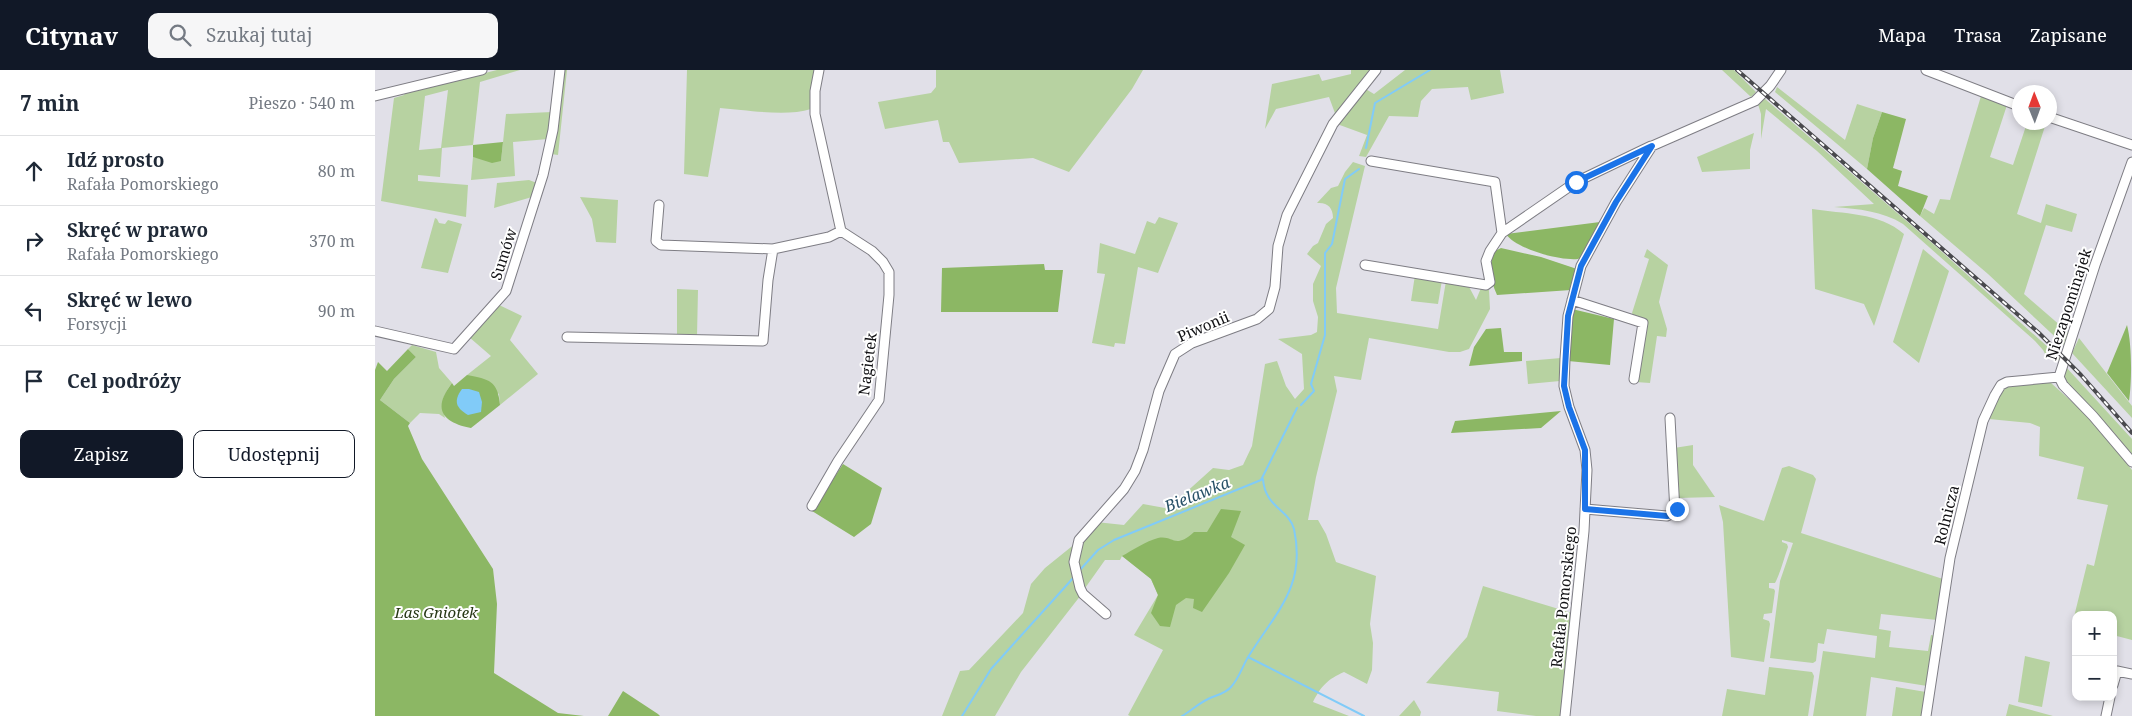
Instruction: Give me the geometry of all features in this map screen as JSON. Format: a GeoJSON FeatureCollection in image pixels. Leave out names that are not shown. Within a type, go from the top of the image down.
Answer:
{"type":"FeatureCollection","features":[{"type":"Feature","properties":{"kind":"street"},"geometry":{"type":"LineString","coordinates":[[375,96],[482,70]]}},
{"type":"Feature","properties":{"kind":"street","name":"Sumów"},"geometry":{"type":"LineString","coordinates":[[375,332],[454,349],[506,291],[543,175],[553,130],[560,70]]}},
{"type":"Feature","properties":{"kind":"street"},"geometry":{"type":"LineString","coordinates":[[659,205],[656,241],[661,245],[773,249],[829,237],[841,231],[815,114],[815,91],[819,70]]}},
{"type":"Feature","properties":{"kind":"street","name":"Piwonii"},"geometry":{"type":"LineString","coordinates":[[1106,614],[1083,594],[1080,588],[1074,562],[1079,540],[1123,489],[1135,471],[1143,450],[1164,376],[1175,354],[1192,343],[1257,319],[1269,309],[1275,287],[1277,246],[1287,215],[1333,124],[1375,70]]}},
{"type":"Feature","properties":{"kind":"street"},"geometry":{"type":"LineString","coordinates":[[1365,265],[1486,285],[1490,282],[1486,261],[1502,233],[1576,182],[1755,101],[1770,86],[1781,70]]}},
{"type":"Feature","properties":{"kind":"street"},"geometry":{"type":"LineString","coordinates":[[1926,70],[2012,103]]}},
{"type":"Feature","properties":{"kind":"street"},"geometry":{"type":"LineString","coordinates":[[2057,120],[2132,145]]}},
{"type":"Feature","properties":{"kind":"street","name":"Rafała Pomorskiego"},"geometry":{"type":"LineString","coordinates":[[1565,716],[1585,509],[1585,450],[1569,407],[1564,386],[1566,337],[1572,300],[1581,266],[1616,202],[1652,146]]}},
{"type":"Feature","properties":{"kind":"street"},"geometry":{"type":"LineString","coordinates":[[1371,161],[1495,182],[1502,233]]}},
{"type":"Feature","properties":{"kind":"street","name":"Niezapominajek"},"geometry":{"type":"LineString","coordinates":[[2132,162],[2095,265],[2059,376],[2063,385],[2093,416],[2132,462]]}},
{"type":"Feature","properties":{"kind":"street","name":"Nagietek"},"geometry":{"type":"LineString","coordinates":[[812,506],[879,400],[889,295],[889,272],[883,262],[872,251],[841,231]]}},
{"type":"Feature","properties":{"kind":"street"},"geometry":{"type":"LineString","coordinates":[[567,337],[763,341],[767,290],[773,249]]}},
{"type":"Feature","properties":{"kind":"street"},"geometry":{"type":"LineString","coordinates":[[1572,300],[1643,323],[1634,378]]}},
{"type":"Feature","properties":{"kind":"street","name":"Rolnicza"},"geometry":{"type":"LineString","coordinates":[[1925,716],[1950,558],[1983,421],[2001,385],[2007,382],[2059,376]]}},
{"type":"Feature","properties":{"kind":"street"},"geometry":{"type":"LineString","coordinates":[[1585,509],[1667,516],[1675,512],[1670,418]]}},
{"type":"Feature","properties":{"kind":"street"},"geometry":{"type":"LineString","coordinates":[[2117,671],[2132,674]]}},
{"type":"Feature","properties":{"kind":"street"},"geometry":{"type":"LineString","coordinates":[[2106,716],[2109,701]]}},
{"type":"Feature","properties":{"kind":"green space"},"geometry":{"type":"Polygon","coordinates":[[[497,70],[520,70],[480,82],[473,145],[442,148],[440,177],[418,175],[418,181],[468,185],[466,217],[381,201],[394,98],[405,93],[497,70]],[[448,90],[425,96],[419,150],[441,148],[448,90]]]}},
{"type":"Feature","properties":{"kind":"green space"},"geometry":{"type":"Polygon","coordinates":[[[562,70],[567,70],[558,155],[551,154],[562,70]]]}},
{"type":"Feature","properties":{"kind":"green space"},"geometry":{"type":"Polygon","coordinates":[[[687,70],[815,70],[811,109],[778,113],[720,108],[708,177],[684,174],[687,70]]]}},
{"type":"Feature","properties":{"kind":"green space"},"geometry":{"type":"Polygon","coordinates":[[[936,70],[1143,70],[1132,89],[1069,172],[1033,158],[959,163],[949,142],[943,142],[938,120],[885,129],[878,102],[931,93],[936,87],[936,70]]]}},
{"type":"Feature","properties":{"kind":"green space"},"geometry":{"type":"Polygon","coordinates":[[[1351,70],[1372,70],[1336,116],[1329,97],[1276,109],[1265,129],[1272,84],[1319,74],[1322,81],[1351,74],[1351,70]]]}},
{"type":"Feature","properties":{"kind":"green space"},"geometry":{"type":"Polygon","coordinates":[[[1405,70],[1500,70],[1504,93],[1471,100],[1468,87],[1432,89],[1421,101],[1418,117],[1389,116],[1366,157],[1359,156],[1367,135],[1337,124],[1364,88],[1374,94],[1405,70]]]}},
{"type":"Feature","properties":{"kind":"green space"},"geometry":{"type":"Polygon","coordinates":[[[1722,70],[1734,70],[1756,92],[1751,97],[1722,70]]]}},
{"type":"Feature","properties":{"kind":"green space"},"geometry":{"type":"Polygon","coordinates":[[[1777,87],[1845,140],[1857,104],[1882,112],[1873,138],[1867,169],[1775,92],[1777,87]]]}},
{"type":"Feature","properties":{"kind":"green space"},"geometry":{"type":"Polygon","coordinates":[[[1981,96],[2007,105],[1990,157],[2013,165],[2025,130],[2044,130],[2017,214],[2041,223],[2046,204],[2077,214],[2072,232],[2046,225],[2024,294],[2069,333],[2065,346],[1988,274],[1920,216],[1924,208],[1934,214],[1940,199],[1950,200],[1981,96]]]}},
{"type":"Feature","properties":{"kind":"green space"},"geometry":{"type":"Polygon","coordinates":[[[1764,98],[1932,243],[2060,358],[2058,361],[2052,356],[2048,359],[2035,341],[1903,224],[1879,213],[1834,207],[1874,204],[1817,151],[1766,109],[1761,139],[1761,114],[1758,104],[1764,98]]]}},
{"type":"Feature","properties":{"kind":"green space"},"geometry":{"type":"Polygon","coordinates":[[[552,112],[548,139],[513,142],[515,176],[471,180],[473,157],[501,161],[506,114],[552,112]]]}},
{"type":"Feature","properties":{"kind":"green space"},"geometry":{"type":"Polygon","coordinates":[[[1882,112],[1906,119],[1893,168],[1902,171],[1898,186],[1928,196],[1920,216],[1867,169],[1873,138],[1882,112]]]}},
{"type":"Feature","properties":{"kind":"green space"},"geometry":{"type":"Polygon","coordinates":[[[1754,133],[1750,150],[1750,169],[1702,172],[1697,157],[1754,133]]]}},
{"type":"Feature","properties":{"kind":"green space"},"geometry":{"type":"Polygon","coordinates":[[[503,142],[501,161],[492,163],[473,157],[473,145],[503,142]]]}},
{"type":"Feature","properties":{"kind":"green space"},"geometry":{"type":"Polygon","coordinates":[[[1353,162],[1365,166],[1336,288],[1337,313],[1438,329],[1446,281],[1467,283],[1476,300],[1481,288],[1489,290],[1490,309],[1469,349],[1460,352],[1449,352],[1369,338],[1361,380],[1334,376],[1337,391],[1316,477],[1308,520],[1318,520],[1326,534],[1336,562],[1376,576],[1370,624],[1373,643],[1372,670],[1367,684],[1344,672],[1325,684],[1313,702],[1349,716],[1130,716],[1128,715],[1163,650],[1134,635],[1158,595],[1151,579],[1122,556],[1120,560],[1105,560],[1083,591],[1080,582],[1077,550],[1096,522],[1124,525],[1143,504],[1165,508],[1183,495],[1213,468],[1229,470],[1243,465],[1252,446],[1265,364],[1277,361],[1286,386],[1295,399],[1304,389],[1302,354],[1278,339],[1311,335],[1317,332],[1318,317],[1313,301],[1313,284],[1321,266],[1307,254],[1318,243],[1326,224],[1333,218],[1329,206],[1324,203],[1317,203],[1331,188],[1338,186],[1353,162]]]}},
{"type":"Feature","properties":{"kind":"green space"},"geometry":{"type":"Polygon","coordinates":[[[529,180],[537,183],[532,197],[494,208],[497,183],[529,180]]]}},
{"type":"Feature","properties":{"kind":"green space"},"geometry":{"type":"Polygon","coordinates":[[[580,197],[618,200],[616,243],[596,242],[592,219],[580,197]]]}},
{"type":"Feature","properties":{"kind":"green space"},"geometry":{"type":"Polygon","coordinates":[[[1812,209],[1872,218],[1894,227],[1904,234],[1874,326],[1864,304],[1815,289],[1812,209]]]}},
{"type":"Feature","properties":{"kind":"green space"},"geometry":{"type":"Polygon","coordinates":[[[1159,217],[1178,223],[1158,273],[1138,267],[1125,344],[1115,343],[1114,347],[1092,343],[1105,274],[1097,273],[1100,243],[1135,254],[1147,221],[1155,224],[1159,217]]]}},
{"type":"Feature","properties":{"kind":"green space"},"geometry":{"type":"Polygon","coordinates":[[[435,218],[439,223],[445,224],[448,220],[462,224],[448,273],[421,268],[435,218]]]}},
{"type":"Feature","properties":{"kind":"green space"},"geometry":{"type":"Polygon","coordinates":[[[1600,222],[1583,256],[1578,259],[1561,258],[1539,253],[1519,245],[1506,234],[1600,222]]]}},
{"type":"Feature","properties":{"kind":"green space"},"geometry":{"type":"Polygon","coordinates":[[[1501,248],[1541,257],[1577,269],[1571,290],[1497,295],[1491,278],[1491,267],[1495,251],[1501,248]]]}},
{"type":"Feature","properties":{"kind":"green space"},"geometry":{"type":"Polygon","coordinates":[[[1647,249],[1668,265],[1659,302],[1667,329],[1666,337],[1657,336],[1650,383],[1636,382],[1646,322],[1632,313],[1649,259],[1644,257],[1647,249]]]}},
{"type":"Feature","properties":{"kind":"green space"},"geometry":{"type":"Polygon","coordinates":[[[1923,249],[1949,271],[1919,363],[1893,342],[1923,249]]]}},
{"type":"Feature","properties":{"kind":"green space"},"geometry":{"type":"Polygon","coordinates":[[[1044,264],[1045,270],[1063,270],[1058,312],[941,312],[942,268],[1044,264]]]}},
{"type":"Feature","properties":{"kind":"green space"},"geometry":{"type":"Polygon","coordinates":[[[1415,275],[1442,280],[1438,304],[1411,301],[1415,275]]]}},
{"type":"Feature","properties":{"kind":"green space"},"geometry":{"type":"Polygon","coordinates":[[[677,289],[698,290],[697,336],[677,336],[677,289]]]}},
{"type":"Feature","properties":{"kind":"green space"},"geometry":{"type":"Polygon","coordinates":[[[497,304],[522,316],[510,340],[538,374],[500,405],[499,394],[467,375],[491,356],[469,337],[497,304]]]}},
{"type":"Feature","properties":{"kind":"green space"},"geometry":{"type":"Polygon","coordinates":[[[1572,309],[1614,319],[1610,365],[1568,361],[1572,309]]]}},
{"type":"Feature","properties":{"kind":"green space"},"geometry":{"type":"Polygon","coordinates":[[[2127,325],[2131,363],[2129,401],[2107,373],[2127,325]]]}},
{"type":"Feature","properties":{"kind":"green space"},"geometry":{"type":"Polygon","coordinates":[[[1501,328],[1504,352],[1522,352],[1522,361],[1469,366],[1474,347],[1486,329],[1501,328]]]}},
{"type":"Feature","properties":{"kind":"green space"},"geometry":{"type":"Polygon","coordinates":[[[2079,338],[2132,406],[2132,418],[2072,353],[2079,338]]]}},
{"type":"Feature","properties":{"kind":"green space"},"geometry":{"type":"Polygon","coordinates":[[[412,345],[436,352],[439,368],[452,383],[443,400],[445,418],[439,414],[420,413],[410,423],[380,400],[394,379],[416,357],[408,349],[412,345]]]}},
{"type":"Feature","properties":{"kind":"green space","name":"Las Gniotek"},"geometry":{"type":"Polygon","coordinates":[[[408,349],[416,357],[394,379],[380,400],[410,423],[408,426],[422,459],[493,569],[497,604],[494,673],[558,713],[584,716],[375,716],[375,370],[378,362],[387,371],[408,349]]]}},
{"type":"Feature","properties":{"kind":"green space"},"geometry":{"type":"Polygon","coordinates":[[[1561,358],[1560,381],[1528,384],[1526,361],[1561,358]]]}},
{"type":"Feature","properties":{"kind":"green space"},"geometry":{"type":"Polygon","coordinates":[[[2066,367],[2132,439],[2132,457],[2115,434],[2065,381],[2063,375],[2066,367]]]}},
{"type":"Feature","properties":{"kind":"green space"},"geometry":{"type":"Polygon","coordinates":[[[467,375],[491,382],[497,391],[500,405],[471,428],[447,418],[443,413],[442,407],[442,400],[452,383],[454,386],[467,375]]]}},
{"type":"Feature","properties":{"kind":"green space"},"geometry":{"type":"Polygon","coordinates":[[[2040,382],[2051,383],[2080,409],[2132,470],[2132,640],[2117,636],[2117,611],[2075,611],[2087,564],[2094,566],[2108,505],[2077,499],[2084,467],[2039,456],[2040,427],[2030,423],[1989,419],[1993,403],[2001,389],[2005,386],[2040,382]]]}},
{"type":"Feature","properties":{"kind":"green space"},"geometry":{"type":"Polygon","coordinates":[[[1561,411],[1541,428],[1451,433],[1455,421],[1561,411]]]}},
{"type":"Feature","properties":{"kind":"green space"},"geometry":{"type":"Polygon","coordinates":[[[1693,445],[1693,465],[1715,497],[1678,498],[1674,448],[1693,445]]]}},
{"type":"Feature","properties":{"kind":"green space"},"geometry":{"type":"Polygon","coordinates":[[[843,464],[882,488],[871,524],[854,537],[812,511],[843,464]]]}},
{"type":"Feature","properties":{"kind":"green space"},"geometry":{"type":"Polygon","coordinates":[[[1789,466],[1813,475],[1816,479],[1801,533],[1943,579],[1937,620],[1881,614],[1879,629],[1891,631],[1889,647],[1928,651],[1931,635],[1936,636],[1927,686],[1871,677],[1866,716],[1813,716],[1823,651],[1875,658],[1877,636],[1827,629],[1824,644],[1818,643],[1816,661],[1813,663],[1770,658],[1780,581],[1793,543],[1782,540],[1788,547],[1775,583],[1769,583],[1769,588],[1775,591],[1772,613],[1764,614],[1763,619],[1769,621],[1770,624],[1764,662],[1731,657],[1723,522],[1719,505],[1764,521],[1782,468],[1789,466]]]}},
{"type":"Feature","properties":{"kind":"green space"},"geometry":{"type":"Polygon","coordinates":[[[1221,509],[1241,511],[1231,537],[1245,545],[1229,573],[1202,612],[1193,608],[1194,599],[1186,598],[1176,605],[1170,627],[1160,626],[1151,613],[1158,595],[1151,579],[1122,556],[1153,539],[1168,538],[1178,541],[1194,532],[1207,532],[1221,509]]]}},
{"type":"Feature","properties":{"kind":"green space"},"geometry":{"type":"Polygon","coordinates":[[[1076,543],[1081,595],[1021,672],[995,716],[942,716],[960,671],[969,670],[1023,613],[1031,584],[1045,568],[1076,543]]]}},
{"type":"Feature","properties":{"kind":"green space"},"geometry":{"type":"Polygon","coordinates":[[[1483,586],[1572,613],[1563,716],[1536,716],[1497,711],[1499,692],[1426,683],[1467,637],[1483,586]]]}},
{"type":"Feature","properties":{"kind":"green space"},"geometry":{"type":"Polygon","coordinates":[[[2025,656],[2050,662],[2042,707],[2018,702],[2025,656]]]}},
{"type":"Feature","properties":{"kind":"green space"},"geometry":{"type":"Polygon","coordinates":[[[1769,667],[1812,672],[1814,676],[1808,716],[1722,716],[1727,689],[1765,695],[1769,667]]]}},
{"type":"Feature","properties":{"kind":"green space"},"geometry":{"type":"Polygon","coordinates":[[[1896,687],[1926,692],[1922,716],[1892,716],[1896,687]]]}},
{"type":"Feature","properties":{"kind":"green space"},"geometry":{"type":"Polygon","coordinates":[[[623,691],[658,714],[660,716],[608,716],[623,691]]]}},
{"type":"Feature","properties":{"kind":"green space"},"geometry":{"type":"Polygon","coordinates":[[[1414,700],[1421,712],[1420,716],[1399,716],[1414,700]]]}},
{"type":"Feature","properties":{"kind":"green space"},"geometry":{"type":"Polygon","coordinates":[[[2009,704],[2053,716],[2006,716],[2009,704]]]}},
{"type":"Feature","properties":{"kind":"water"},"geometry":{"type":"Polygon","coordinates":[[[462,389],[479,392],[482,402],[481,412],[468,415],[458,407],[457,397],[462,389]]]}},
{"type":"Feature","properties":{"kind":"waterway","name":"Bielawka"},"geometry":{"type":"LineString","coordinates":[[1366,148],[1375,103],[1430,70]]}},
{"type":"Feature","properties":{"kind":"waterway","name":"Bielawka"},"geometry":{"type":"LineString","coordinates":[[1301,405],[1314,391],[1311,384],[1325,335],[1325,253],[1332,244],[1345,179],[1359,169]]}},
{"type":"Feature","properties":{"kind":"waterway","name":"Bielawka"},"geometry":{"type":"LineString","coordinates":[[1079,571],[1098,550],[1114,540],[1261,480],[1297,408]]}},
{"type":"Feature","properties":{"kind":"waterway"},"geometry":{"type":"LineString","coordinates":[[1182,716],[1231,687],[1279,610],[1293,582],[1297,549],[1294,529],[1291,522],[1268,496],[1263,479]]}},
{"type":"Feature","properties":{"kind":"waterway","name":"Bielawka"},"geometry":{"type":"LineString","coordinates":[[962,716],[991,669],[1074,577]]}},
{"type":"Feature","properties":{"kind":"waterway"},"geometry":{"type":"LineString","coordinates":[[1248,657],[1364,716]]}},
{"type":"Feature","properties":{"kind":"railway"},"geometry":{"type":"LineString","coordinates":[[1737,70],[2039,333],[2081,375],[2132,433]]}},
{"type":"Feature","properties":{"kind":"route"},"geometry":{"type":"LineString","coordinates":[[1576,182],[1640,149],[1652,146],[1616,202],[1581,266],[1568,316],[1564,386],[1569,407],[1585,450],[1587,470],[1585,509],[1667,516],[1672,515],[1677,509]]}}]}
